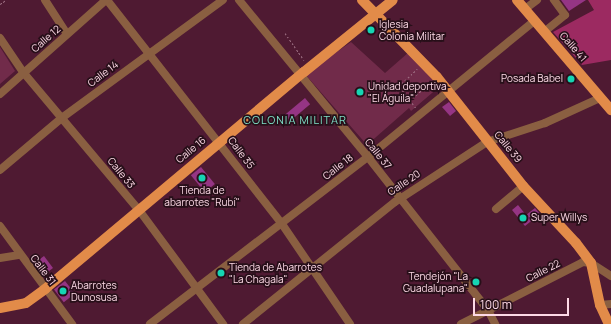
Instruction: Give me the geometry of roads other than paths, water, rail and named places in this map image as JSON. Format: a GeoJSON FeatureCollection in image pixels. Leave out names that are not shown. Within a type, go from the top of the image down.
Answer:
{"type":"FeatureCollection","features":[{"type":"Feature","properties":{"kind":"main road","name":"Calle 39"},"geometry":{"type":"LineString","coordinates":[[362,0],[437,77],[523,186],[591,262],[600,305],[609,324]]}},
{"type":"Feature","properties":{"kind":"main road","name":"Calle 16"},"geometry":{"type":"LineString","coordinates":[[0,308],[26,303],[45,289],[309,67],[393,0]]}},
{"type":"Feature","properties":{"kind":"main road","name":"Calle 41"},"geometry":{"type":"LineString","coordinates":[[517,0],[611,110]]}},
{"type":"Feature","properties":{"kind":"street"},"geometry":{"type":"LineString","coordinates":[[45,0],[67,34]]}},
{"type":"Feature","properties":{"kind":"street","name":"Calle 12"},"geometry":{"type":"LineString","coordinates":[[0,94],[106,0]]}},
{"type":"Feature","properties":{"kind":"street","name":"Calle 35"},"geometry":{"type":"LineString","coordinates":[[106,0],[220,142],[282,224],[350,324]]}},
{"type":"Feature","properties":{"kind":"street","name":"Calle 14"},"geometry":{"type":"LineString","coordinates":[[0,170],[62,117],[148,53],[223,0]]}},
{"type":"Feature","properties":{"kind":"street","name":"Calle 37"},"geometry":{"type":"LineString","coordinates":[[239,0],[368,157],[488,310],[495,324]]}},
{"type":"Feature","properties":{"kind":"street"},"geometry":{"type":"LineString","coordinates":[[524,9],[537,0]]}},
{"type":"Feature","properties":{"kind":"street"},"geometry":{"type":"LineString","coordinates":[[544,32],[565,15],[554,0]]}},
{"type":"Feature","properties":{"kind":"street","name":"Calle 18"},"geometry":{"type":"LineString","coordinates":[[150,324],[368,157],[534,21]]}},
{"type":"Feature","properties":{"kind":"street","name":"Calle 33"},"geometry":{"type":"LineString","coordinates":[[0,38],[23,72],[139,210],[223,324]]}},
{"type":"Feature","properties":{"kind":"street","name":"Calle 20"},"geometry":{"type":"LineString","coordinates":[[242,324],[400,199],[487,142],[545,123],[600,98]]}},
{"type":"Feature","properties":{"kind":"street"},"geometry":{"type":"LineString","coordinates":[[496,209],[523,186]]}},
{"type":"Feature","properties":{"kind":"street","name":"Calle 31"},"geometry":{"type":"LineString","coordinates":[[0,226],[72,324]]}},
{"type":"Feature","properties":{"kind":"street"},"geometry":{"type":"LineString","coordinates":[[0,258],[20,255]]}},
{"type":"Feature","properties":{"kind":"street","name":"Calle 22"},"geometry":{"type":"LineString","coordinates":[[461,324],[582,262],[591,262]]}},
{"type":"Feature","properties":{"kind":"street"},"geometry":{"type":"LineString","coordinates":[[591,262],[611,276]]}},
{"type":"Feature","properties":{"kind":"street"},"geometry":{"type":"LineString","coordinates":[[600,305],[611,304]]}},
{"type":"Feature","properties":{"kind":"place","name":"Iglesia Colonia Militar"},"geometry":{"type":"Point","coordinates":[371,30]}},
{"type":"Feature","properties":{"kind":"place","name":"Posada Babel"},"geometry":{"type":"Point","coordinates":[571,79]}},
{"type":"Feature","properties":{"kind":"place","name":"Unidad deportiva \"El Águila\""},"geometry":{"type":"Point","coordinates":[360,92]}},
{"type":"Feature","properties":{"kind":"place","name":"Tienda de abarrotes \"Rubí\""},"geometry":{"type":"Point","coordinates":[202,178]}},
{"type":"Feature","properties":{"kind":"place","name":"Super Willys"},"geometry":{"type":"Point","coordinates":[523,218]}},
{"type":"Feature","properties":{"kind":"place","name":"Tienda de Abarrotes \"La Chagala\""},"geometry":{"type":"Point","coordinates":[221,273]}},
{"type":"Feature","properties":{"kind":"place","name":"Tendejón \"La Guadalupana\""},"geometry":{"type":"Point","coordinates":[476,282]}},
{"type":"Feature","properties":{"kind":"place","name":"Abarrotes Dunosusa"},"geometry":{"type":"Point","coordinates":[63,291]}},
{"type":"Feature","properties":{"kind":"district","name":"COLONIA MILITAR"},"geometry":{"type":"Point","coordinates":[295,120]}}]}
